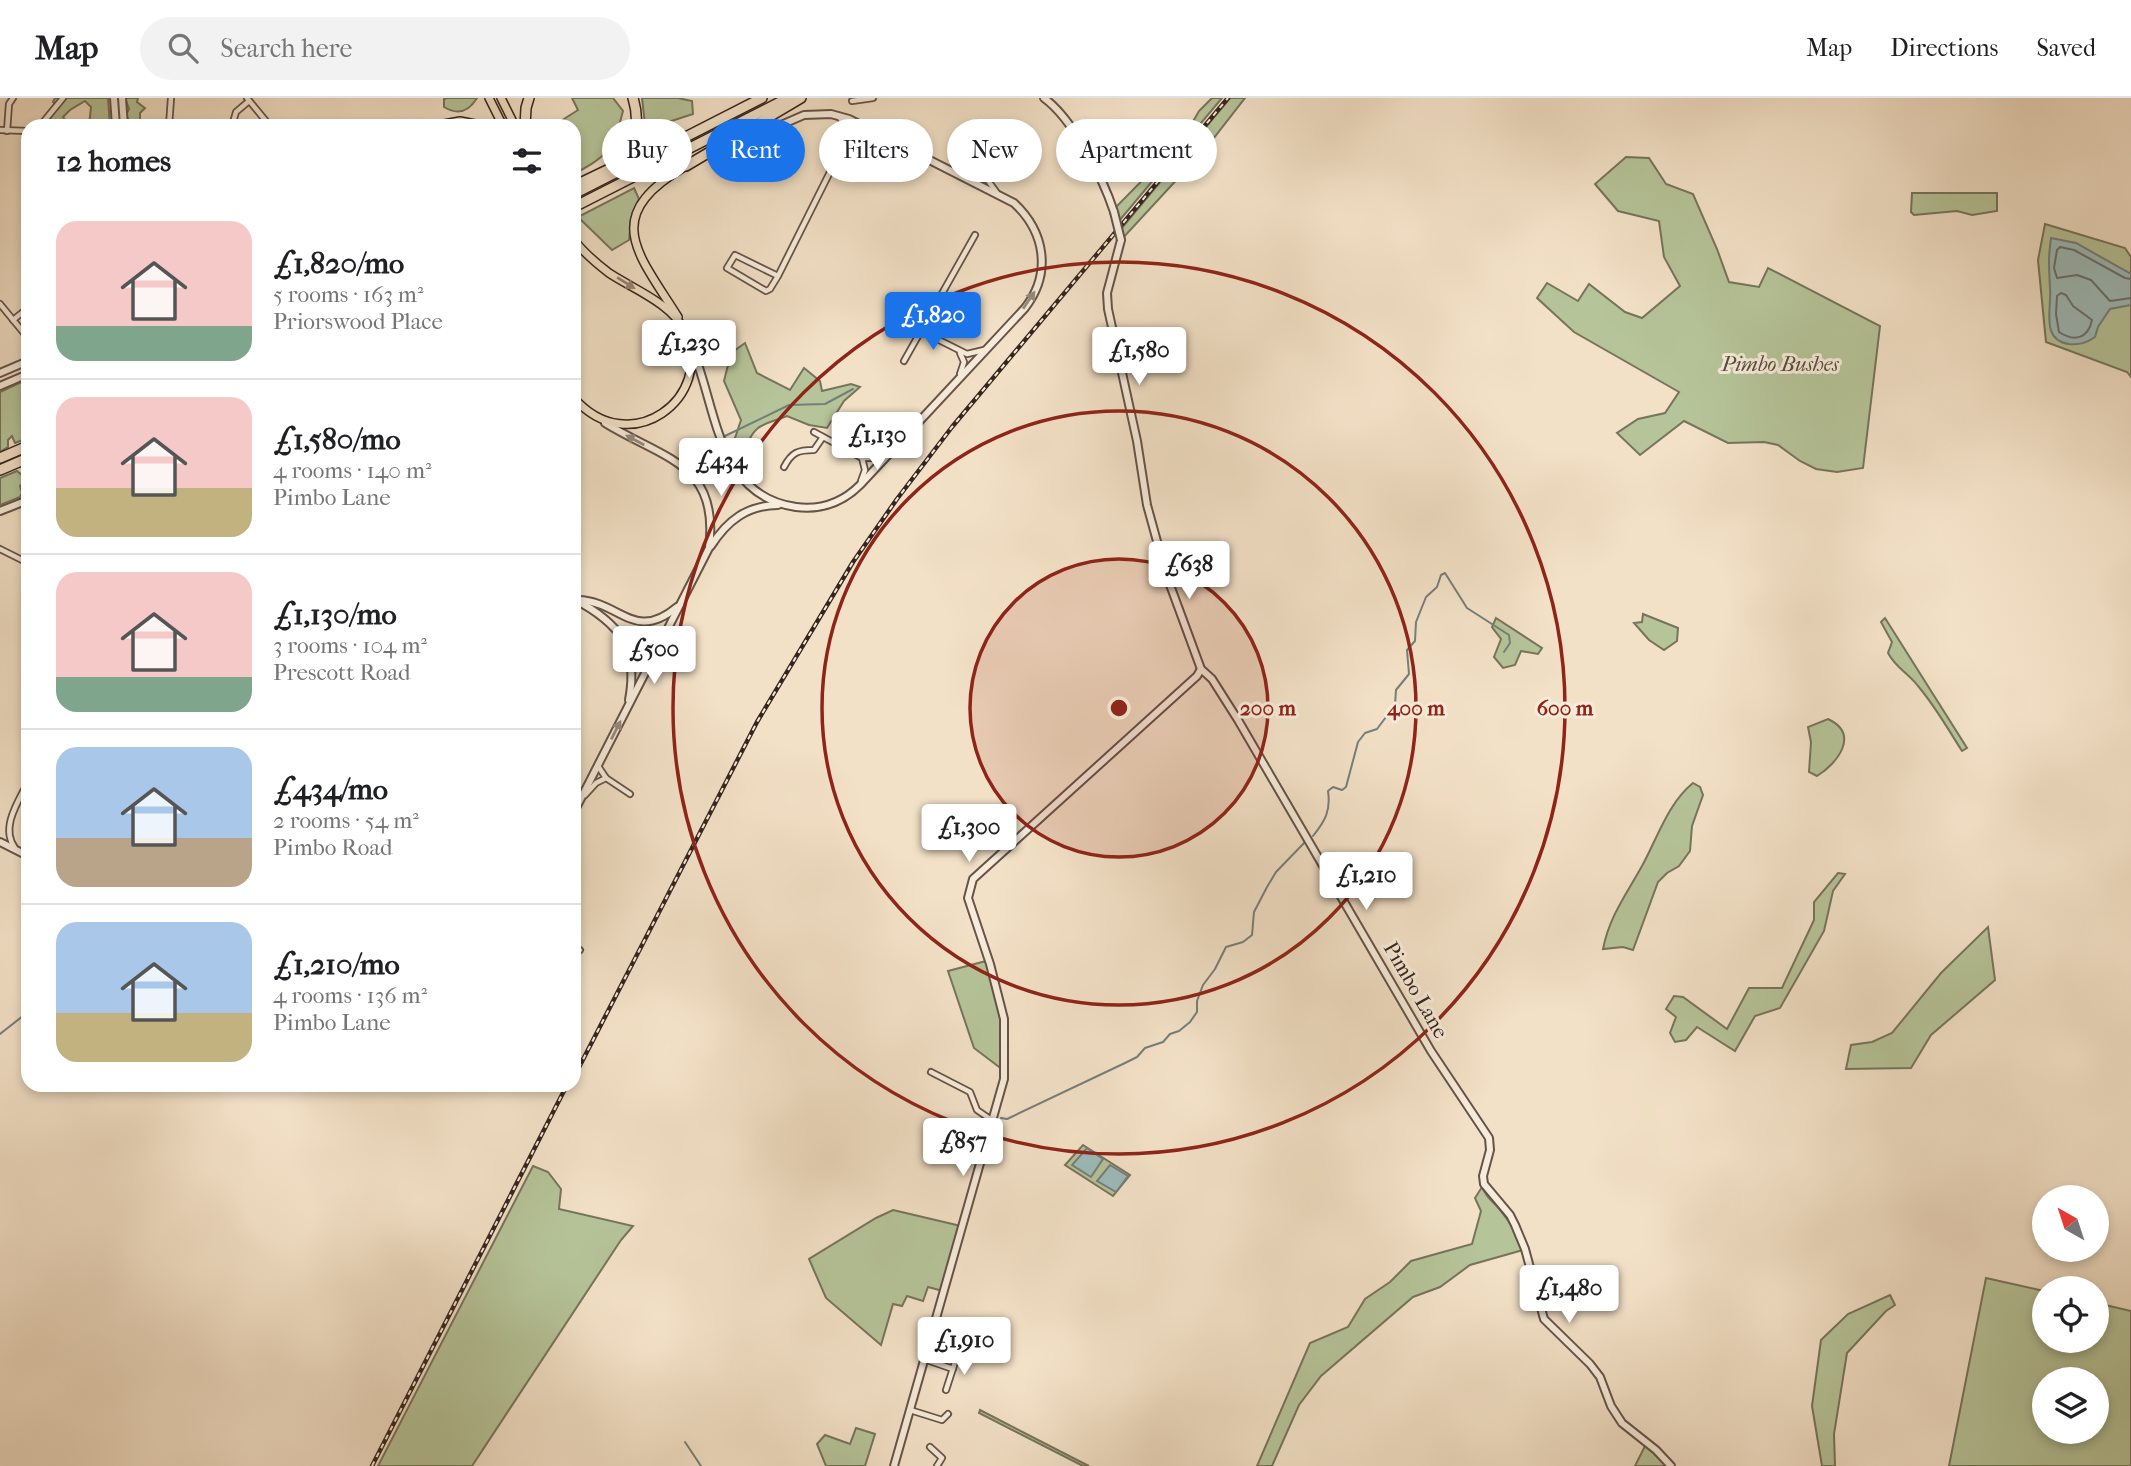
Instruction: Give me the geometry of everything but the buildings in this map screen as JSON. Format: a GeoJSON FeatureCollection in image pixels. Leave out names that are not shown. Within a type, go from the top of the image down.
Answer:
{"type":"FeatureCollection","features":[{"type":"Feature","properties":{"kind":"highway"},"geometry":{"type":"LineString","coordinates":[[525,119],[529,98]]}},
{"type":"Feature","properties":{"kind":"highway"},"geometry":{"type":"LineString","coordinates":[[632,98],[636,119]]}},
{"type":"Feature","properties":{"kind":"highway"},"geometry":{"type":"LineString","coordinates":[[721,119],[762,98]]}},
{"type":"Feature","properties":{"kind":"highway"},"geometry":{"type":"LineString","coordinates":[[581,203],[788,98]]}},
{"type":"Feature","properties":{"kind":"highway"},"geometry":{"type":"LineString","coordinates":[[692,162],[801,98]]}},
{"type":"Feature","properties":{"kind":"highway"},"geometry":{"type":"LineString","coordinates":[[581,190],[706,127]]}},
{"type":"Feature","properties":{"kind":"highway"},"geometry":{"type":"LineString","coordinates":[[581,182],[602,172]]}},
{"type":"Feature","properties":{"kind":"highway"},"geometry":{"type":"LineString","coordinates":[[0,458],[21,449]]}},
{"type":"Feature","properties":{"kind":"highway"},"geometry":{"type":"LineString","coordinates":[[0,470],[21,461]]}},
{"type":"Feature","properties":{"kind":"main road"},"geometry":{"type":"LineString","coordinates":[[489,98],[500,119]]}},
{"type":"Feature","properties":{"kind":"main road"},"geometry":{"type":"LineString","coordinates":[[501,98],[511,119]]}},
{"type":"Feature","properties":{"kind":"main road"},"geometry":{"type":"LineString","coordinates":[[581,410],[605,423],[634,424],[648,421],[670,408],[680,396],[689,372],[688,339],[641,260],[634,241],[636,212],[644,198],[661,182]]}},
{"type":"Feature","properties":{"kind":"main road"},"geometry":{"type":"LineString","coordinates":[[581,248],[594,262],[657,303],[681,324]]}},
{"type":"Feature","properties":{"kind":"main road"},"geometry":{"type":"LineString","coordinates":[[581,407],[586,413]]}},
{"type":"Feature","properties":{"kind":"street"},"geometry":{"type":"LineString","coordinates":[[7,131],[9,104],[13,98]]}},
{"type":"Feature","properties":{"kind":"street"},"geometry":{"type":"LineString","coordinates":[[46,119],[63,98]]}},
{"type":"Feature","properties":{"kind":"street"},"geometry":{"type":"LineString","coordinates":[[114,98],[116,119]]}},
{"type":"Feature","properties":{"kind":"street"},"geometry":{"type":"LineString","coordinates":[[122,98],[124,119]]}},
{"type":"Feature","properties":{"kind":"street"},"geometry":{"type":"LineString","coordinates":[[170,119],[171,98]]}},
{"type":"Feature","properties":{"kind":"street"},"geometry":{"type":"LineString","coordinates":[[852,101],[873,98]]}},
{"type":"Feature","properties":{"kind":"street","name":"Pimbo Lane"},"geometry":{"type":"LineString","coordinates":[[1044,98],[1060,112],[1074,131],[1105,189],[1114,212],[1121,240],[1107,293],[1108,309],[1137,440],[1153,533],[1182,622],[1201,669],[1212,679],[1238,720],[1431,1051],[1489,1139],[1490,1150],[1484,1184],[1510,1215],[1522,1241],[1544,1319],[1600,1377],[1611,1406],[1622,1423],[1656,1450],[1671,1466]]}},
{"type":"Feature","properties":{"kind":"street"},"geometry":{"type":"LineString","coordinates":[[234,119],[236,112],[248,99],[264,119]]}},
{"type":"Feature","properties":{"kind":"street"},"geometry":{"type":"LineString","coordinates":[[692,163],[797,117],[820,113],[846,119]]}},
{"type":"Feature","properties":{"kind":"street"},"geometry":{"type":"LineString","coordinates":[[837,115],[841,119]]}},
{"type":"Feature","properties":{"kind":"street"},"geometry":{"type":"LineString","coordinates":[[0,131],[21,131]]}},
{"type":"Feature","properties":{"kind":"street"},"geometry":{"type":"LineString","coordinates":[[778,276],[735,255],[727,268],[766,290],[770,289],[778,276],[825,182]]}},
{"type":"Feature","properties":{"kind":"street"},"geometry":{"type":"LineString","coordinates":[[581,798],[709,548],[724,527],[742,513],[760,506],[806,508],[828,505],[842,499],[860,485],[1031,300],[1042,265],[1039,237],[1032,222],[1014,203],[975,182]]}},
{"type":"Feature","properties":{"kind":"street"},"geometry":{"type":"LineString","coordinates":[[990,182],[998,194]]}},
{"type":"Feature","properties":{"kind":"street"},"geometry":{"type":"LineString","coordinates":[[904,361],[975,235]]}},
{"type":"Feature","properties":{"kind":"street"},"geometry":{"type":"LineString","coordinates":[[0,304],[21,330]]}},
{"type":"Feature","properties":{"kind":"street"},"geometry":{"type":"LineString","coordinates":[[13,320],[21,314]]}},
{"type":"Feature","properties":{"kind":"street"},"geometry":{"type":"LineString","coordinates":[[921,331],[962,356],[962,371],[952,386]]}},
{"type":"Feature","properties":{"kind":"street"},"geometry":{"type":"LineString","coordinates":[[688,339],[730,462],[741,479],[751,488],[780,505]]}},
{"type":"Feature","properties":{"kind":"street"},"geometry":{"type":"LineString","coordinates":[[956,351],[973,354],[989,346]]}},
{"type":"Feature","properties":{"kind":"street"},"geometry":{"type":"LineString","coordinates":[[0,373],[21,364]]}},
{"type":"Feature","properties":{"kind":"street"},"geometry":{"type":"LineString","coordinates":[[0,386],[21,377]]}},
{"type":"Feature","properties":{"kind":"street"},"geometry":{"type":"LineString","coordinates":[[605,423],[684,467],[700,484],[709,502],[712,528],[709,548]]}},
{"type":"Feature","properties":{"kind":"street"},"geometry":{"type":"LineString","coordinates":[[814,432],[862,458],[885,458]]}},
{"type":"Feature","properties":{"kind":"street"},"geometry":{"type":"LineString","coordinates":[[785,467],[790,456],[802,450],[814,450],[823,437]]}},
{"type":"Feature","properties":{"kind":"street"},"geometry":{"type":"LineString","coordinates":[[860,485],[865,470],[862,458]]}},
{"type":"Feature","properties":{"kind":"street"},"geometry":{"type":"LineString","coordinates":[[0,511],[21,502]]}},
{"type":"Feature","properties":{"kind":"street"},"geometry":{"type":"LineString","coordinates":[[0,549],[21,560]]}},
{"type":"Feature","properties":{"kind":"street"},"geometry":{"type":"LineString","coordinates":[[581,599],[593,600],[629,620],[645,623],[659,619],[680,604]]}},
{"type":"Feature","properties":{"kind":"street"},"geometry":{"type":"LineString","coordinates":[[581,603],[607,619],[626,643],[632,671],[627,709]]}},
{"type":"Feature","properties":{"kind":"street"},"geometry":{"type":"LineString","coordinates":[[894,1466],[1004,1079],[1004,1019],[968,893],[973,879],[1201,669]]}},
{"type":"Feature","properties":{"kind":"street"},"geometry":{"type":"LineString","coordinates":[[598,766],[606,778],[631,793]]}},
{"type":"Feature","properties":{"kind":"street"},"geometry":{"type":"LineString","coordinates":[[581,799],[596,783],[606,778]]}},
{"type":"Feature","properties":{"kind":"street"},"geometry":{"type":"LineString","coordinates":[[18,851],[6,835],[9,819],[21,796]]}},
{"type":"Feature","properties":{"kind":"street"},"geometry":{"type":"LineString","coordinates":[[2,826],[9,819]]}},
{"type":"Feature","properties":{"kind":"street"},"geometry":{"type":"LineString","coordinates":[[0,842],[21,852]]}},
{"type":"Feature","properties":{"kind":"street"},"geometry":{"type":"LineString","coordinates":[[931,1072],[970,1092],[977,1110],[994,1121]]}},
{"type":"Feature","properties":{"kind":"street"},"geometry":{"type":"LineString","coordinates":[[946,1390],[957,1356]]}},
{"type":"Feature","properties":{"kind":"street"},"geometry":{"type":"LineString","coordinates":[[924,1359],[953,1369]]}},
{"type":"Feature","properties":{"kind":"street"},"geometry":{"type":"LineString","coordinates":[[909,1410],[942,1420],[948,1414]]}},
{"type":"Feature","properties":{"kind":"street"},"geometry":{"type":"LineString","coordinates":[[930,1447],[942,1458],[937,1466]]}},
{"type":"Feature","properties":{"kind":"green space"},"geometry":{"type":"Polygon","coordinates":[[[55,98],[108,98],[110,119],[90,119],[91,107],[85,101],[70,110],[63,117],[64,119],[50,119],[59,107],[53,102],[55,98]]]}},
{"type":"Feature","properties":{"kind":"green space"},"geometry":{"type":"Polygon","coordinates":[[[125,98],[138,98],[137,102],[145,108],[140,113],[140,119],[128,119],[126,115],[129,109],[125,98]]]}},
{"type":"Feature","properties":{"kind":"green space"},"geometry":{"type":"Polygon","coordinates":[[[477,98],[471,106],[459,112],[444,107],[444,99],[477,98]]]}},
{"type":"Feature","properties":{"kind":"green space"},"geometry":{"type":"Polygon","coordinates":[[[572,98],[613,98],[623,111],[621,119],[602,119],[602,156],[581,170],[581,119],[564,119],[578,110],[572,98]]]}},
{"type":"Feature","properties":{"kind":"green space"},"geometry":{"type":"Polygon","coordinates":[[[642,98],[678,98],[692,101],[693,114],[678,119],[644,119],[642,98]]]}},
{"type":"Feature","properties":{"kind":"green space"},"geometry":{"type":"Polygon","coordinates":[[[1212,98],[1222,98],[1204,119],[1194,119],[1212,98]]]}},
{"type":"Feature","properties":{"kind":"green space"},"geometry":{"type":"Polygon","coordinates":[[[1230,98],[1245,98],[1217,134],[1217,119],[1213,119],[1230,98]]]}},
{"type":"Feature","properties":{"kind":"green space","name":"Pimbo Bushes"},"geometry":{"type":"Polygon","coordinates":[[[1626,157],[1649,158],[1666,184],[1693,194],[1729,282],[1759,287],[1768,268],[1880,326],[1863,468],[1837,472],[1816,469],[1778,445],[1764,442],[1728,443],[1684,421],[1640,455],[1617,433],[1638,419],[1665,413],[1679,392],[1574,332],[1537,298],[1547,283],[1578,301],[1589,284],[1625,312],[1642,318],[1680,286],[1664,257],[1659,221],[1618,211],[1595,184],[1626,157]]]}},
{"type":"Feature","properties":{"kind":"green space"},"geometry":{"type":"Polygon","coordinates":[[[1141,182],[1152,182],[1119,221],[1116,207],[1141,182]]]}},
{"type":"Feature","properties":{"kind":"green space"},"geometry":{"type":"Polygon","coordinates":[[[1160,182],[1175,182],[1122,239],[1121,229],[1160,182]]]}},
{"type":"Feature","properties":{"kind":"green space"},"geometry":{"type":"Polygon","coordinates":[[[634,188],[639,199],[632,214],[629,240],[612,250],[581,220],[581,215],[634,188]]]}},
{"type":"Feature","properties":{"kind":"green space"},"geometry":{"type":"Polygon","coordinates":[[[1912,193],[1997,193],[1997,211],[1972,215],[1957,211],[1914,215],[1911,212],[1912,193]]]}},
{"type":"Feature","properties":{"kind":"green space"},"geometry":{"type":"Polygon","coordinates":[[[2045,224],[2125,248],[2131,257],[2131,377],[2127,372],[2046,342],[2038,260],[2045,224]]]}},
{"type":"Feature","properties":{"kind":"green space"},"geometry":{"type":"Polygon","coordinates":[[[745,343],[757,373],[790,390],[804,368],[820,381],[822,391],[851,384],[860,387],[844,401],[827,428],[809,425],[787,416],[761,426],[753,433],[746,447],[756,461],[746,462],[735,438],[741,420],[724,381],[731,353],[745,343]]]}},
{"type":"Feature","properties":{"kind":"green space"},"geometry":{"type":"Polygon","coordinates":[[[21,382],[21,441],[15,443],[12,436],[8,440],[8,447],[0,452],[0,392],[21,382]]]}},
{"type":"Feature","properties":{"kind":"green space"},"geometry":{"type":"Polygon","coordinates":[[[17,471],[21,474],[20,497],[0,505],[0,478],[17,471]]]}},
{"type":"Feature","properties":{"kind":"green space"},"geometry":{"type":"Polygon","coordinates":[[[1643,614],[1678,628],[1677,641],[1664,650],[1649,640],[1634,623],[1642,622],[1643,614]]]}},
{"type":"Feature","properties":{"kind":"green space"},"geometry":{"type":"Polygon","coordinates":[[[1496,618],[1542,648],[1538,654],[1521,651],[1515,665],[1503,668],[1494,657],[1501,639],[1492,627],[1496,618]]]}},
{"type":"Feature","properties":{"kind":"green space"},"geometry":{"type":"Polygon","coordinates":[[[1885,618],[1967,748],[1962,751],[1924,694],[1891,658],[1888,653],[1892,642],[1881,622],[1885,618]]]}},
{"type":"Feature","properties":{"kind":"green space"},"geometry":{"type":"Polygon","coordinates":[[[1828,719],[1838,725],[1844,740],[1832,764],[1817,776],[1809,772],[1811,742],[1808,727],[1828,719]]]}},
{"type":"Feature","properties":{"kind":"green space"},"geometry":{"type":"Polygon","coordinates":[[[1693,783],[1700,787],[1703,795],[1692,826],[1690,851],[1679,866],[1658,882],[1633,950],[1623,947],[1603,949],[1614,916],[1664,822],[1684,791],[1693,783]]]}},
{"type":"Feature","properties":{"kind":"green space"},"geometry":{"type":"Polygon","coordinates":[[[1838,873],[1845,874],[1833,891],[1824,931],[1780,1008],[1755,1016],[1735,1051],[1697,1027],[1686,1040],[1675,1042],[1670,1033],[1676,1017],[1666,1009],[1674,996],[1683,997],[1727,1029],[1749,988],[1782,988],[1814,920],[1814,902],[1838,873]]]}},
{"type":"Feature","properties":{"kind":"green space"},"geometry":{"type":"Polygon","coordinates":[[[1988,927],[1995,980],[1931,1035],[1911,1068],[1846,1069],[1851,1045],[1872,1042],[1892,1033],[1941,973],[1988,927]]]}},
{"type":"Feature","properties":{"kind":"green space"},"geometry":{"type":"Polygon","coordinates":[[[986,961],[1001,1020],[1003,1070],[974,1048],[948,971],[986,961]]]}},
{"type":"Feature","properties":{"kind":"green space"},"geometry":{"type":"Polygon","coordinates":[[[1083,1145],[1130,1175],[1113,1196],[1065,1165],[1083,1145]]]}},
{"type":"Feature","properties":{"kind":"green space"},"geometry":{"type":"Polygon","coordinates":[[[533,1166],[548,1172],[561,1189],[559,1209],[633,1226],[621,1240],[472,1466],[378,1466],[533,1166]]]}},
{"type":"Feature","properties":{"kind":"green space"},"geometry":{"type":"Polygon","coordinates":[[[1482,1187],[1510,1224],[1523,1250],[1470,1265],[1440,1287],[1413,1297],[1321,1376],[1299,1405],[1272,1466],[1257,1466],[1310,1343],[1348,1327],[1365,1299],[1390,1282],[1411,1261],[1472,1244],[1481,1211],[1475,1198],[1482,1187]]]}},
{"type":"Feature","properties":{"kind":"green space"},"geometry":{"type":"Polygon","coordinates":[[[893,1210],[961,1226],[943,1291],[928,1287],[923,1301],[907,1296],[902,1306],[893,1304],[881,1345],[826,1298],[809,1259],[893,1210]]]}},
{"type":"Feature","properties":{"kind":"green space"},"geometry":{"type":"Polygon","coordinates":[[[1986,1278],[2032,1288],[2032,1353],[2109,1353],[2109,1306],[2131,1311],[2131,1466],[1949,1466],[1986,1278]]]}},
{"type":"Feature","properties":{"kind":"green space"},"geometry":{"type":"Polygon","coordinates":[[[1890,1295],[1895,1305],[1886,1311],[1847,1353],[1834,1434],[1835,1466],[1822,1466],[1812,1406],[1821,1340],[1848,1314],[1890,1295]]]}},
{"type":"Feature","properties":{"kind":"green space"},"geometry":{"type":"Polygon","coordinates":[[[980,1410],[1089,1466],[1083,1466],[979,1413],[980,1410]]]}},
{"type":"Feature","properties":{"kind":"green space"},"geometry":{"type":"Polygon","coordinates":[[[856,1428],[875,1434],[865,1466],[826,1466],[817,1444],[825,1435],[850,1444],[856,1428]]]}},
{"type":"Feature","properties":{"kind":"green space"},"geometry":{"type":"Polygon","coordinates":[[[1646,1444],[1666,1466],[1635,1466],[1646,1444]]]}},
{"type":"Feature","properties":{"kind":"water"},"geometry":{"type":"Polygon","coordinates":[[[2051,238],[2076,243],[2131,274],[2131,305],[2110,309],[2095,337],[2089,341],[2069,344],[2060,341],[2051,330],[2051,238]]]}},
{"type":"Feature","properties":{"kind":"water"},"geometry":{"type":"Polygon","coordinates":[[[1087,1148],[1103,1159],[1091,1177],[1072,1165],[1087,1148]]]}},
{"type":"Feature","properties":{"kind":"water"},"geometry":{"type":"Polygon","coordinates":[[[1110,1165],[1128,1176],[1116,1192],[1097,1181],[1110,1165]]]}},
{"type":"Feature","properties":{"kind":"waterway"},"geometry":{"type":"LineString","coordinates":[[725,436],[789,405],[825,404],[853,389]]}},
{"type":"Feature","properties":{"kind":"waterway"},"geometry":{"type":"LineString","coordinates":[[695,456],[705,443],[717,439]]}},
{"type":"Feature","properties":{"kind":"waterway"},"geometry":{"type":"LineString","coordinates":[[1313,836],[1326,815],[1328,791],[1333,787],[1342,790],[1346,787],[1358,742],[1365,733],[1377,729],[1395,705],[1396,690],[1409,674],[1407,650],[1415,641],[1416,622],[1426,597],[1437,587],[1441,575],[1445,573],[1467,608],[1509,635],[1510,643],[1504,652]]}},
{"type":"Feature","properties":{"kind":"waterway"},"geometry":{"type":"LineString","coordinates":[[1001,1118],[1007,1119],[1137,1057],[1145,1048],[1163,1042],[1170,1034],[1190,1022],[1197,1012],[1197,1001],[1203,985],[1226,947],[1243,942],[1252,935],[1254,912],[1267,887],[1276,872],[1306,841]]}},
{"type":"Feature","properties":{"kind":"waterway"},"geometry":{"type":"LineString","coordinates":[[0,1034],[21,1018]]}},
{"type":"Feature","properties":{"kind":"waterway"},"geometry":{"type":"LineString","coordinates":[[685,1442],[701,1466]]}},
{"type":"Feature","properties":{"kind":"railway"},"geometry":{"type":"LineString","coordinates":[[581,1063],[757,722],[853,562],[952,427],[1228,98]]}},
{"type":"Feature","properties":{"kind":"railway"},"geometry":{"type":"LineString","coordinates":[[372,1466],[563,1092]]}}]}
